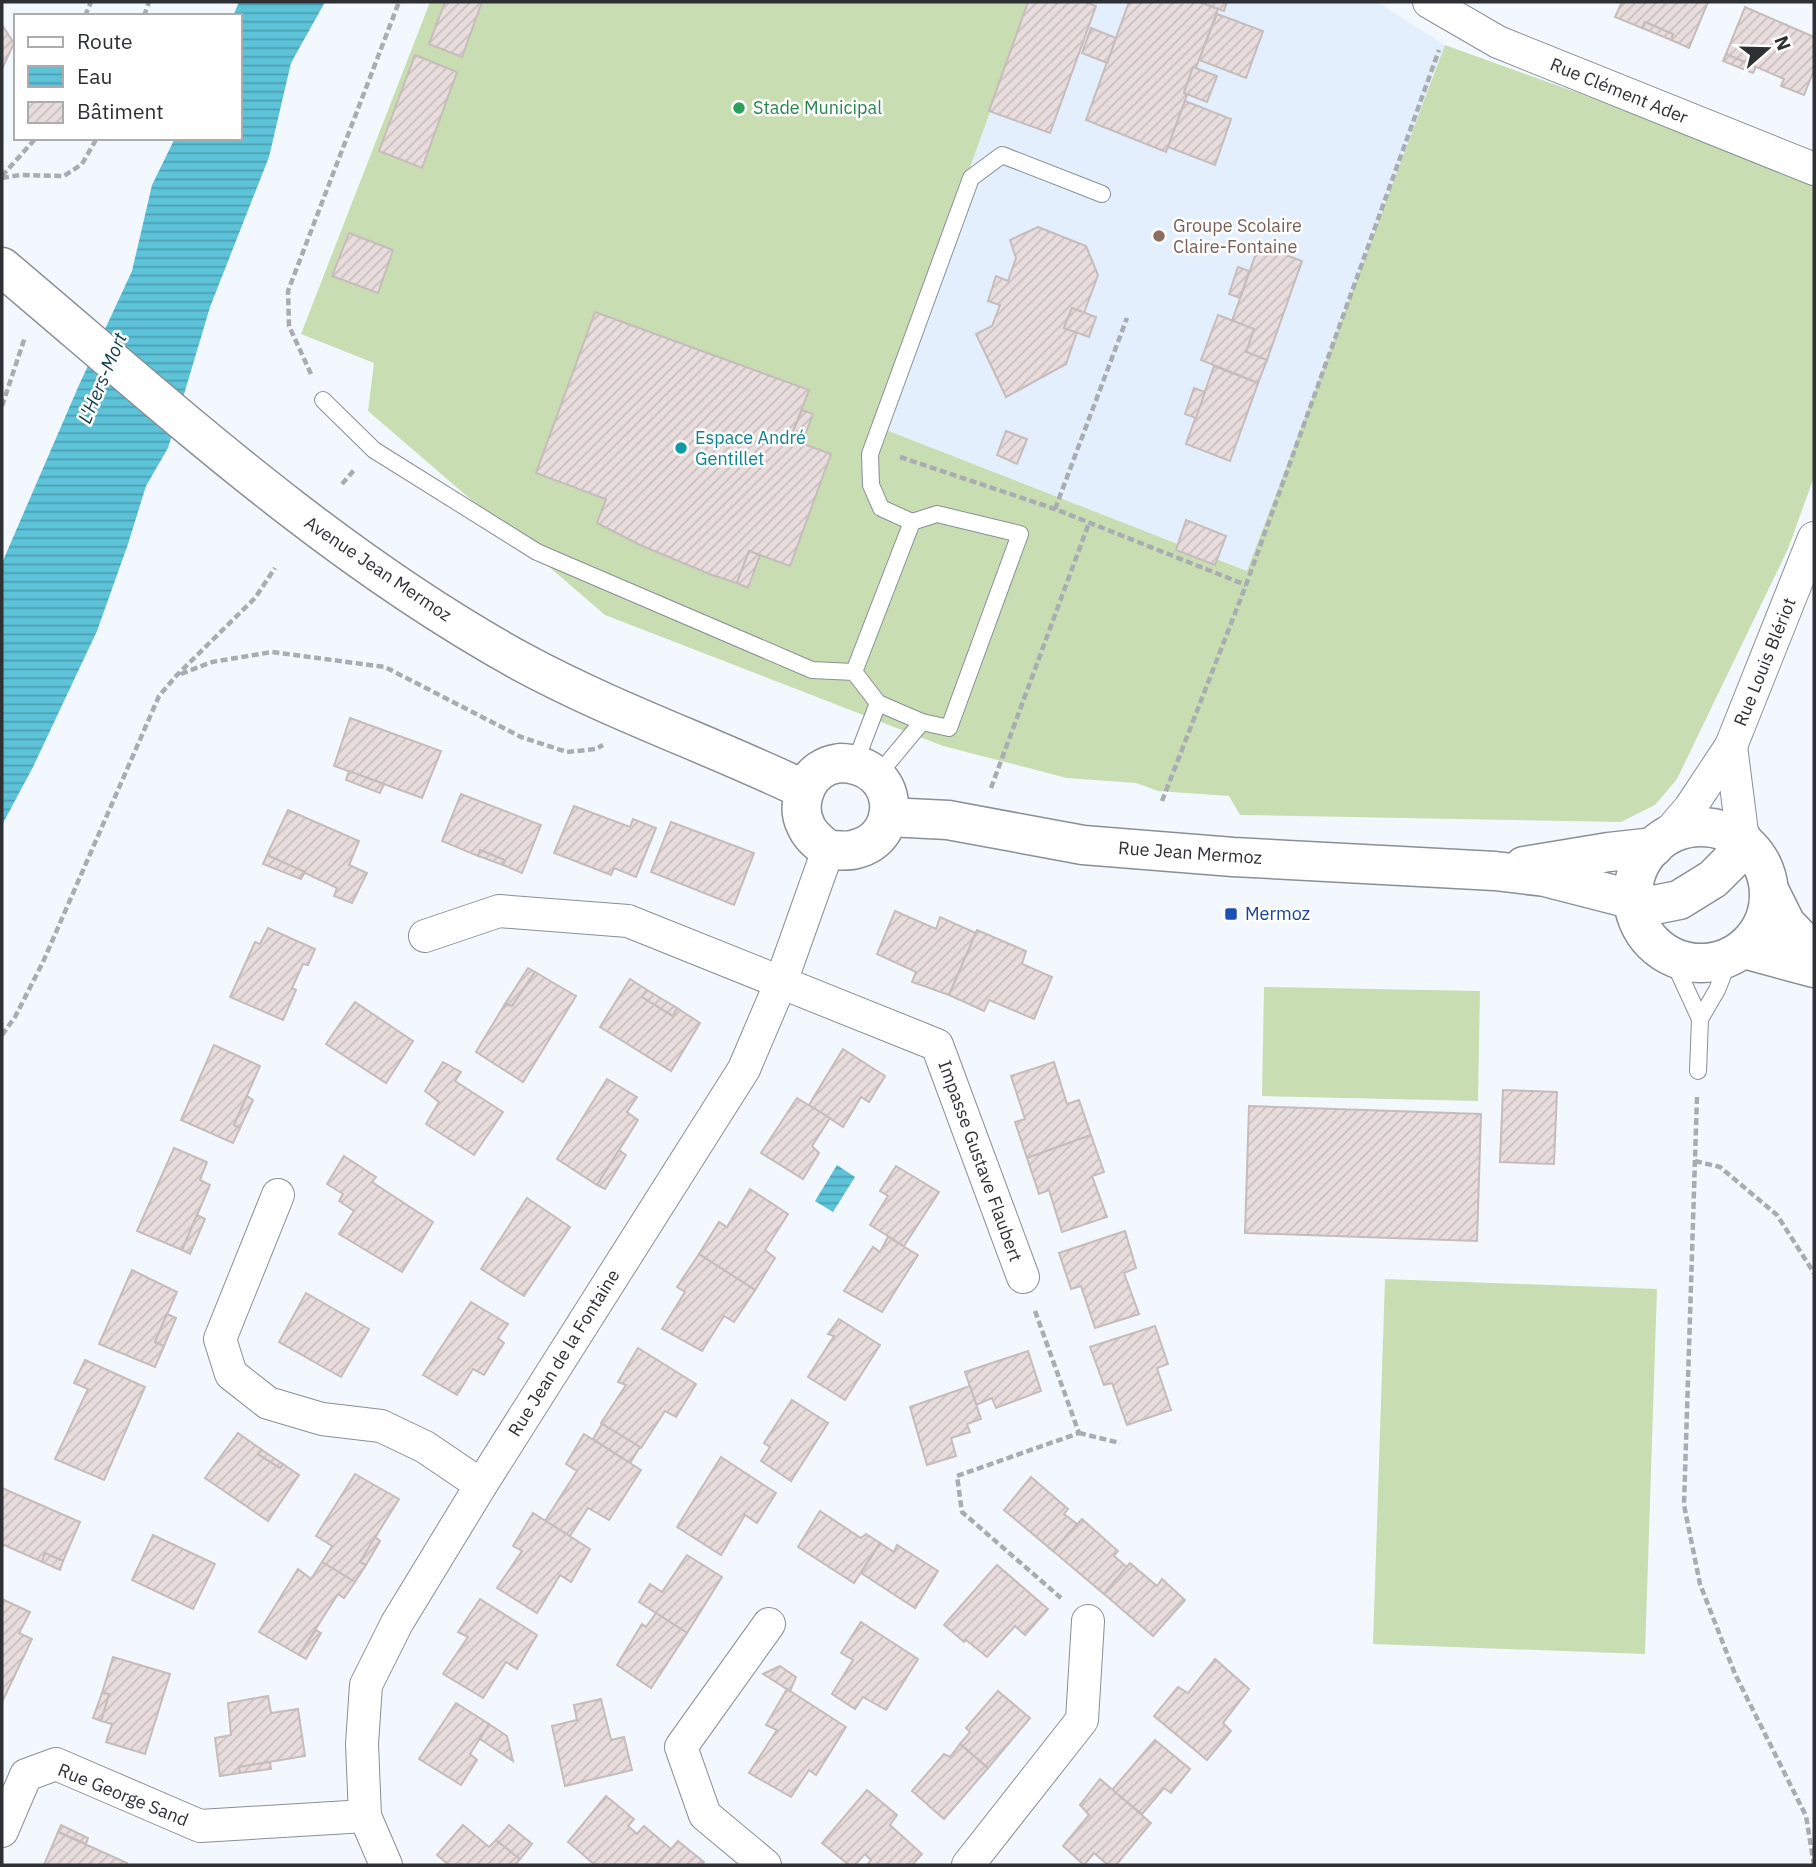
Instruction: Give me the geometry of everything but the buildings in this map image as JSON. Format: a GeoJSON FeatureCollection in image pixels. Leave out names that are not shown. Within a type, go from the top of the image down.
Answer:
{"type":"FeatureCollection","features":[{"type":"Feature","properties":{"kind":"street","name":"Rue Clément Ader"},"geometry":{"type":"LineString","coordinates":[[1441,8],[1498,42],[1814,169]]}},
{"type":"Feature","properties":{"kind":"street","name":"Avenue Jean Mermoz"},"geometry":{"type":"LineString","coordinates":[[2,267],[259,485],[389,581],[520,660],[621,712],[805,790]]}},
{"type":"Feature","properties":{"kind":"street","name":"Rue Louis Blériot"},"geometry":{"type":"LineString","coordinates":[[1659,842],[1697,797],[1731,746],[1814,538]]}},
{"type":"Feature","properties":{"kind":"street","name":"Rue Louis Blériot"},"geometry":{"type":"LineString","coordinates":[[1731,746],[1743,840]]}},
{"type":"Feature","properties":{"kind":"street"},"geometry":{"type":"LineString","coordinates":[[839,763],[866,769],[886,788],[890,802],[888,817],[877,837],[857,849],[828,850],[806,827],[801,809],[805,790],[811,778],[824,767],[839,763]]}},
{"type":"Feature","properties":{"kind":"street","name":"Rue Jean Mermoz"},"geometry":{"type":"LineString","coordinates":[[888,817],[948,820],[1083,845],[1545,877],[1654,905],[1679,900],[1713,878],[1730,862],[1743,840],[1724,830],[1704,826],[1684,828],[1659,842],[1495,872]]}},
{"type":"Feature","properties":{"kind":"street"},"geometry":{"type":"LineString","coordinates":[[1743,840],[1757,855],[1766,873],[1770,892],[1786,924],[1814,953]]}},
{"type":"Feature","properties":{"kind":"street"},"geometry":{"type":"LineString","coordinates":[[1659,842],[1646,853],[1635,876],[1633,901],[1637,920],[1647,938],[1662,952],[1680,961],[1700,964],[1737,953],[1760,931],[1768,913],[1770,892]]}},
{"type":"Feature","properties":{"kind":"street","name":"Rue Jean de la Fontaine"},"geometry":{"type":"LineString","coordinates":[[386,1865],[365,1816],[362,1744],[366,1685],[397,1623],[481,1485],[744,1069],[781,982],[828,850]]}},
{"type":"Feature","properties":{"kind":"street","name":"Impasse Gustave Flaubert"},"geometry":{"type":"LineString","coordinates":[[425,936],[499,911],[628,921],[937,1045],[1023,1278]]}},
{"type":"Feature","properties":{"kind":"street"},"geometry":{"type":"LineString","coordinates":[[1737,953],[1814,968]]}},
{"type":"Feature","properties":{"kind":"street"},"geometry":{"type":"LineString","coordinates":[[278,1195],[220,1339],[231,1374],[268,1403],[322,1419],[381,1426],[425,1447],[481,1485]]}},
{"type":"Feature","properties":{"kind":"street"},"geometry":{"type":"LineString","coordinates":[[968,1865],[1082,1720],[1088,1620]]}},
{"type":"Feature","properties":{"kind":"street"},"geometry":{"type":"LineString","coordinates":[[765,1865],[705,1815],[681,1747],[769,1624]]}},
{"type":"Feature","properties":{"kind":"street","name":"Rue George Sand"},"geometry":{"type":"LineString","coordinates":[[2,1831],[26,1775],[56,1764],[200,1826],[365,1816]]}},
{"type":"Feature","properties":{"kind":"lane"},"geometry":{"type":"LineString","coordinates":[[323,400],[374,450],[537,552],[812,670],[854,672],[878,703],[922,722],[949,728],[1020,534],[937,514],[912,522],[881,508],[870,485],[870,454],[971,178],[1002,155],[1102,194]]}},
{"type":"Feature","properties":{"kind":"lane"},"geometry":{"type":"LineString","coordinates":[[854,672],[912,522]]}},
{"type":"Feature","properties":{"kind":"lane"},"geometry":{"type":"LineString","coordinates":[[866,769],[878,703]]}},
{"type":"Feature","properties":{"kind":"lane"},"geometry":{"type":"LineString","coordinates":[[866,769],[922,722]]}},
{"type":"Feature","properties":{"kind":"lane"},"geometry":{"type":"LineString","coordinates":[[1700,1019],[1737,953]]}},
{"type":"Feature","properties":{"kind":"lane"},"geometry":{"type":"LineString","coordinates":[[1671,956],[1700,1019],[1698,1071]]}},
{"type":"Feature","properties":{"kind":"path"},"geometry":{"type":"LineString","coordinates":[[323,400],[289,326],[288,292],[399,2]]}},
{"type":"Feature","properties":{"kind":"path"},"geometry":{"type":"LineString","coordinates":[[1162,801],[1247,586],[1441,8]]}},
{"type":"Feature","properties":{"kind":"path"},"geometry":{"type":"LineString","coordinates":[[2,177],[34,140]]}},
{"type":"Feature","properties":{"kind":"path"},"geometry":{"type":"LineString","coordinates":[[2,177],[64,176],[82,164],[96,140]]}},
{"type":"Feature","properties":{"kind":"path"},"geometry":{"type":"LineString","coordinates":[[1055,509],[1127,318]]}},
{"type":"Feature","properties":{"kind":"path"},"geometry":{"type":"LineString","coordinates":[[2,406],[25,338]]}},
{"type":"Feature","properties":{"kind":"path"},"geometry":{"type":"LineString","coordinates":[[870,454],[890,453],[1055,509],[1247,586]]}},
{"type":"Feature","properties":{"kind":"path"},"geometry":{"type":"LineString","coordinates":[[990,789],[1090,523]]}},
{"type":"Feature","properties":{"kind":"path"},"geometry":{"type":"LineString","coordinates":[[2,1035],[15,1017],[43,962],[159,696],[255,598],[275,568]]}},
{"type":"Feature","properties":{"kind":"path"},"geometry":{"type":"LineString","coordinates":[[177,675],[212,662],[272,652],[385,667],[521,737],[567,752],[596,749],[613,739],[621,712]]}},
{"type":"Feature","properties":{"kind":"path"},"geometry":{"type":"LineString","coordinates":[[1698,1071],[1685,1505],[1700,1584],[1735,1674],[1806,1816],[1814,1865]]}},
{"type":"Feature","properties":{"kind":"path"},"geometry":{"type":"LineString","coordinates":[[1695,1161],[1720,1167],[1777,1215],[1814,1273]]}},
{"type":"Feature","properties":{"kind":"path"},"geometry":{"type":"LineString","coordinates":[[1023,1278],[1079,1433]]}},
{"type":"Feature","properties":{"kind":"path"},"geometry":{"type":"LineString","coordinates":[[1088,1620],[962,1512],[957,1476],[1079,1433],[1120,1443]]}},
{"type":"Feature","properties":{"kind":"shaded area","name":"Groupe Scolaire Claire-Fontaine"},"geometry":{"type":"Polygon","coordinates":[[[1030,2],[1377,2],[1445,45],[1248,571],[876,426],[1030,2]]]}},
{"type":"Feature","properties":{"kind":"green space"},"geometry":{"type":"Polygon","coordinates":[[[430,2],[1030,2],[876,426],[1247,571],[1445,45],[1584,95],[1814,186],[1814,477],[1788,549],[1677,779],[1655,805],[1621,822],[1240,815],[1229,796],[1158,791],[1136,783],[1067,778],[943,746],[605,615],[368,411],[374,363],[301,334],[430,2]]]}},
{"type":"Feature","properties":{"kind":"green space"},"geometry":{"type":"Polygon","coordinates":[[[1264,987],[1480,991],[1478,1101],[1262,1096],[1264,987]]]}},
{"type":"Feature","properties":{"kind":"green space"},"geometry":{"type":"Polygon","coordinates":[[[1385,1279],[1657,1289],[1645,1654],[1373,1644],[1385,1279]]]}},
{"type":"Feature","properties":{"kind":"water","name":"L'Hers-Mort"},"geometry":{"type":"Polygon","coordinates":[[[239,2],[325,2],[291,63],[269,157],[210,307],[168,448],[146,486],[97,631],[33,767],[2,825],[2,563],[132,271],[152,185],[174,140],[242,140],[242,14],[234,14],[239,2]]]}},
{"type":"Feature","properties":{"kind":"water"},"geometry":{"type":"Polygon","coordinates":[[[837,1165],[855,1177],[833,1212],[815,1201],[837,1165]]]}},
{"type":"Feature","properties":{"kind":"place","name":"Stade Municipal"},"geometry":{"type":"Point","coordinates":[739,108]}},
{"type":"Feature","properties":{"kind":"place","name":"Groupe Scolaire Claire-Fontaine"},"geometry":{"type":"Point","coordinates":[1159,236]}},
{"type":"Feature","properties":{"kind":"place","name":"Espace André Gentillet"},"geometry":{"type":"Point","coordinates":[681,448]}},
{"type":"Feature","properties":{"kind":"place","name":"Mermoz"},"geometry":{"type":"Point","coordinates":[1231,914]}}]}
